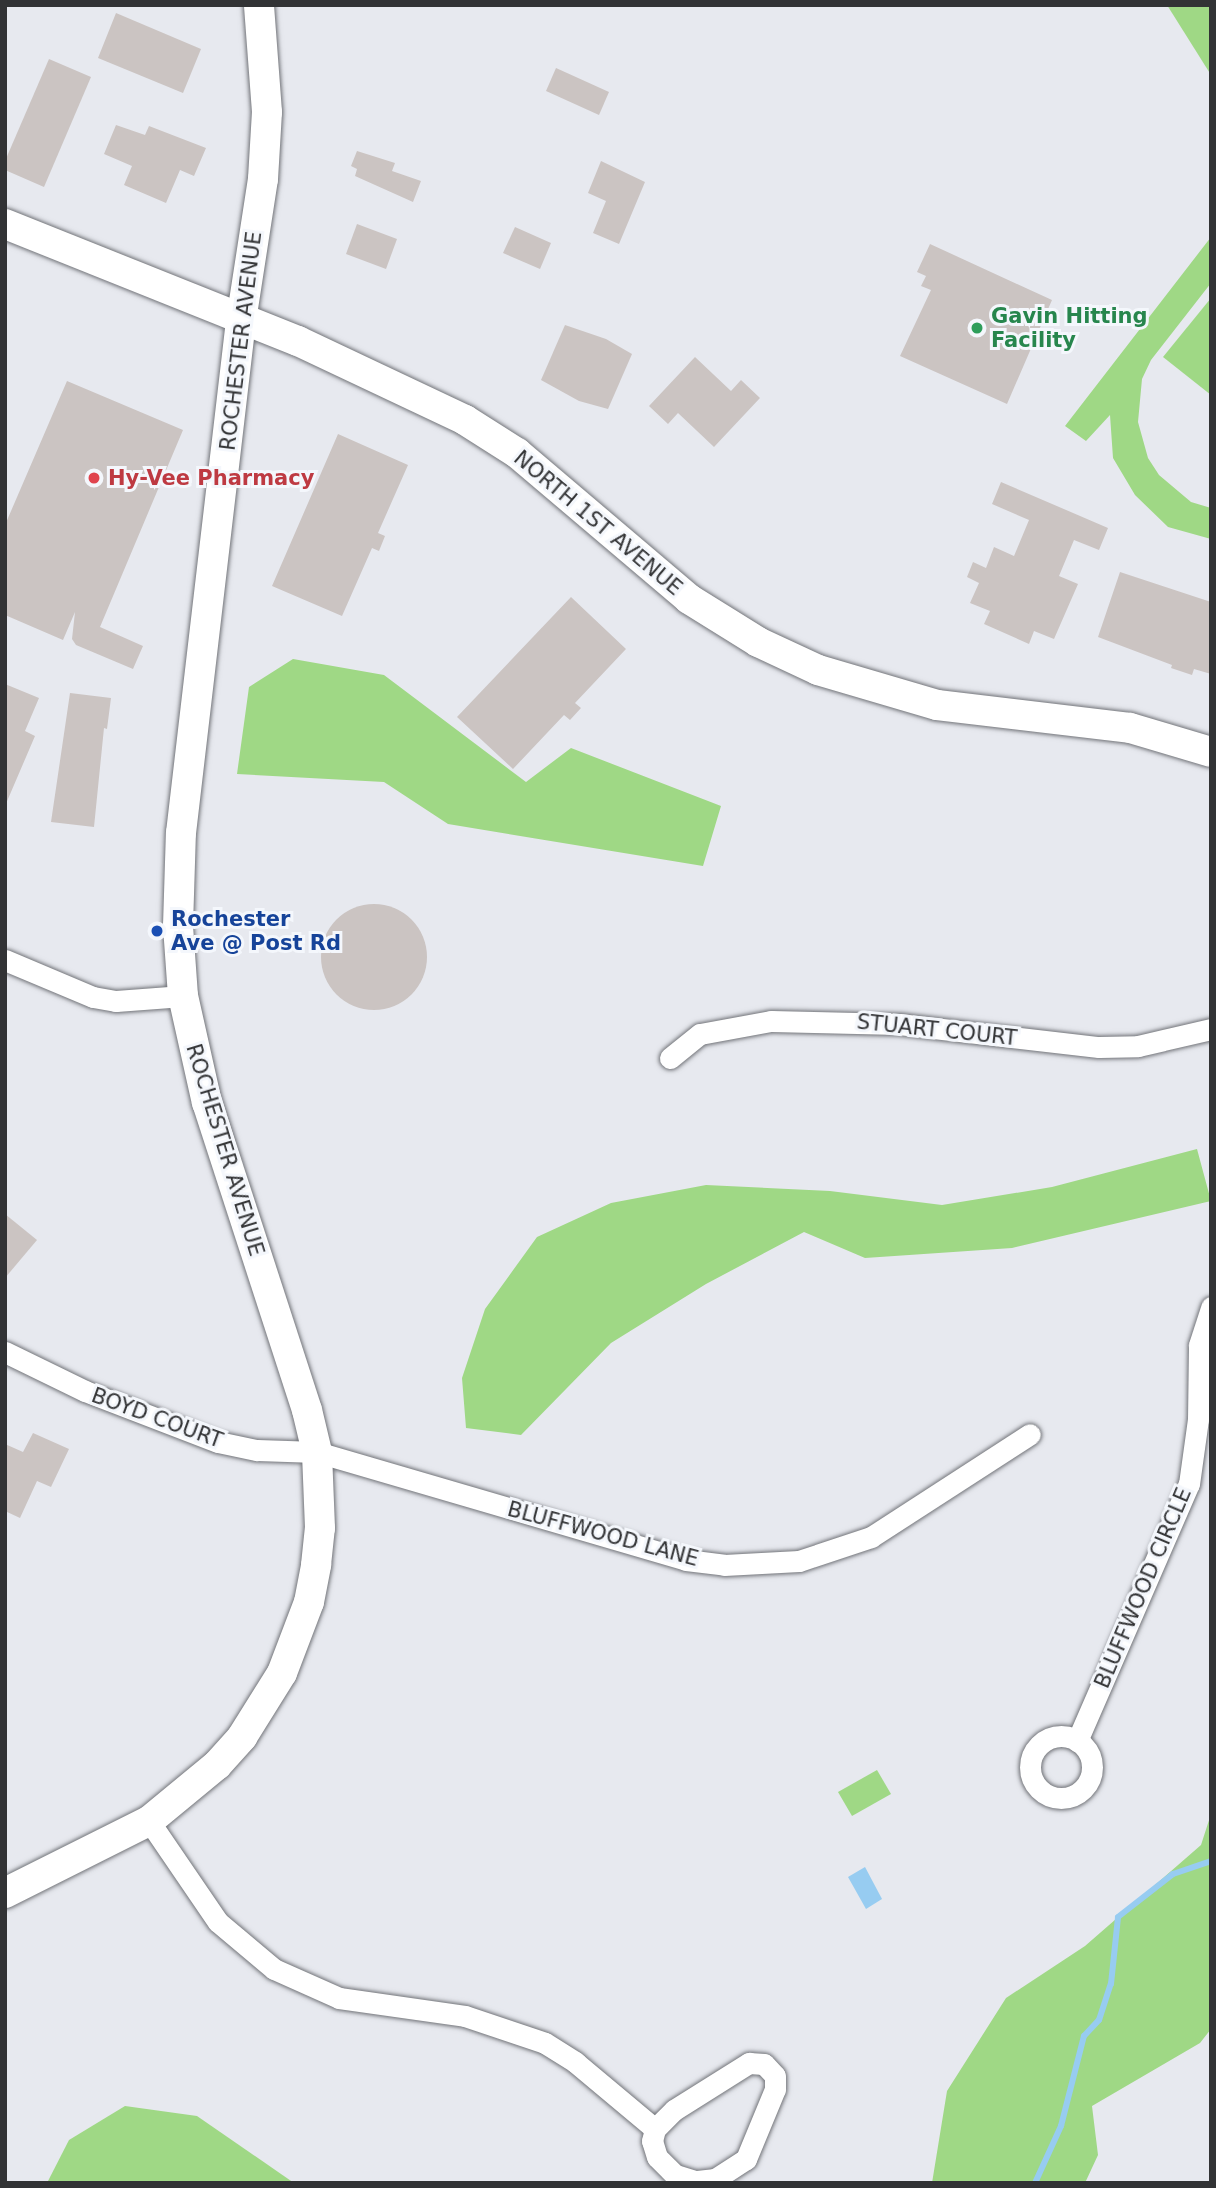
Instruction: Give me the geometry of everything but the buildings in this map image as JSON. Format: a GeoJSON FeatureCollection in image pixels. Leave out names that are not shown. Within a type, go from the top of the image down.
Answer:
{"type":"FeatureCollection","features":[{"type":"Feature","properties":{"kind":"main road","name":"ROCHESTER AVENUE"},"geometry":{"type":"LineString","coordinates":[[5,1893],[149,1821],[217,1765],[242,1737],[282,1673],[309,1602],[316,1565],[320,1528],[317,1452],[307,1410],[207,1103],[183,996],[178,926],[181,833],[241,321],[263,179],[267,112],[259,5]]}},
{"type":"Feature","properties":{"kind":"main road","name":"NORTH 1ST AVENUE"},"geometry":{"type":"LineString","coordinates":[[5,224],[241,321],[299,341],[465,420],[517,453],[689,599],[758,642],[818,670],[937,705],[1130,728],[1211,752]]}},
{"type":"Feature","properties":{"kind":"street"},"geometry":{"type":"LineString","coordinates":[[5,960],[93,997],[116,1001],[183,996]]}},
{"type":"Feature","properties":{"kind":"street","name":"STUART COURT"},"geometry":{"type":"LineString","coordinates":[[670,1058],[700,1034],[771,1021],[899,1024],[1098,1047],[1138,1046],[1210,1030]]}},
{"type":"Feature","properties":{"kind":"street","name":"BLUFFWOOD CIRCLE"},"geometry":{"type":"LineString","coordinates":[[1077,1741],[1189,1484],[1198,1419],[1199,1345],[1211,1307]]}},
{"type":"Feature","properties":{"kind":"street","name":"BOYD COURT"},"geometry":{"type":"LineString","coordinates":[[5,1352],[85,1391],[218,1442],[257,1450],[317,1452]]}},
{"type":"Feature","properties":{"kind":"street","name":"BLUFFWOOD LANE"},"geometry":{"type":"LineString","coordinates":[[317,1452],[686,1560],[762,1566],[824,1555],[871,1537],[1030,1434]]}},
{"type":"Feature","properties":{"kind":"street"},"geometry":{"type":"LineString","coordinates":[[149,1821],[218,1923],[274,1969],[339,1998],[465,2016],[545,2043],[575,2062],[655,2129]]}},
{"type":"Feature","properties":{"kind":"street"},"geometry":{"type":"LineString","coordinates":[[748,2063],[764,2064],[775,2076],[754,2145],[746,2159],[730,2174],[695,2181],[675,2175],[657,2157],[652,2141],[655,2129],[674,2110],[733,2070],[748,2063]]}},
{"type":"Feature","properties":{"kind":"green space"},"geometry":{"type":"Polygon","coordinates":[[[1167,5],[1211,5],[1211,75],[1167,5]]]}},
{"type":"Feature","properties":{"kind":"green space"},"geometry":{"type":"Polygon","coordinates":[[[1211,237],[1211,283],[1151,360],[1142,379],[1138,422],[1148,458],[1159,475],[1191,502],[1211,508],[1211,539],[1168,527],[1135,495],[1113,458],[1110,415],[1086,441],[1065,426],[1211,237]]]}},
{"type":"Feature","properties":{"kind":"green space"},"geometry":{"type":"Polygon","coordinates":[[[1211,298],[1211,395],[1163,357],[1211,298]]]}},
{"type":"Feature","properties":{"kind":"green space"},"geometry":{"type":"Polygon","coordinates":[[[293,659],[384,675],[526,782],[571,748],[721,806],[703,866],[448,824],[384,782],[237,774],[249,687],[293,659]]]}},
{"type":"Feature","properties":{"kind":"green space"},"geometry":{"type":"Polygon","coordinates":[[[1197,1149],[1211,1201],[1012,1248],[865,1258],[804,1232],[706,1284],[611,1343],[521,1435],[466,1428],[462,1378],[485,1309],[537,1237],[611,1203],[706,1185],[830,1191],[942,1205],[1052,1187],[1197,1149]]]}},
{"type":"Feature","properties":{"kind":"green space"},"geometry":{"type":"Polygon","coordinates":[[[877,1770],[891,1794],[852,1816],[838,1792],[877,1770]]]}},
{"type":"Feature","properties":{"kind":"green space"},"geometry":{"type":"Polygon","coordinates":[[[1211,1814],[1211,2029],[1200,2043],[1092,2106],[1098,2155],[1085,2183],[932,2183],[947,2091],[1006,1998],[1085,1946],[1201,1845],[1211,1814]]]}},
{"type":"Feature","properties":{"kind":"green space"},"geometry":{"type":"Polygon","coordinates":[[[125,2106],[197,2116],[294,2183],[47,2183],[69,2140],[125,2106]]]}},
{"type":"Feature","properties":{"kind":"water"},"geometry":{"type":"Polygon","coordinates":[[[865,1867],[882,1899],[866,1909],[848,1877],[865,1867]]]}},
{"type":"Feature","properties":{"kind":"waterway"},"geometry":{"type":"LineString","coordinates":[[1035,2183],[1061,2126],[1084,2036],[1099,2020],[1111,1984],[1118,1917],[1173,1874],[1211,1861]]}},
{"type":"Feature","properties":{"kind":"place","name":"Gavin Hitting Facility"},"geometry":{"type":"Point","coordinates":[977,328]}},
{"type":"Feature","properties":{"kind":"place","name":"Hy-Vee Pharmacy"},"geometry":{"type":"Point","coordinates":[94,478]}},
{"type":"Feature","properties":{"kind":"place","name":"Rochester Ave @ Post Rd"},"geometry":{"type":"Point","coordinates":[157,931]}}]}
